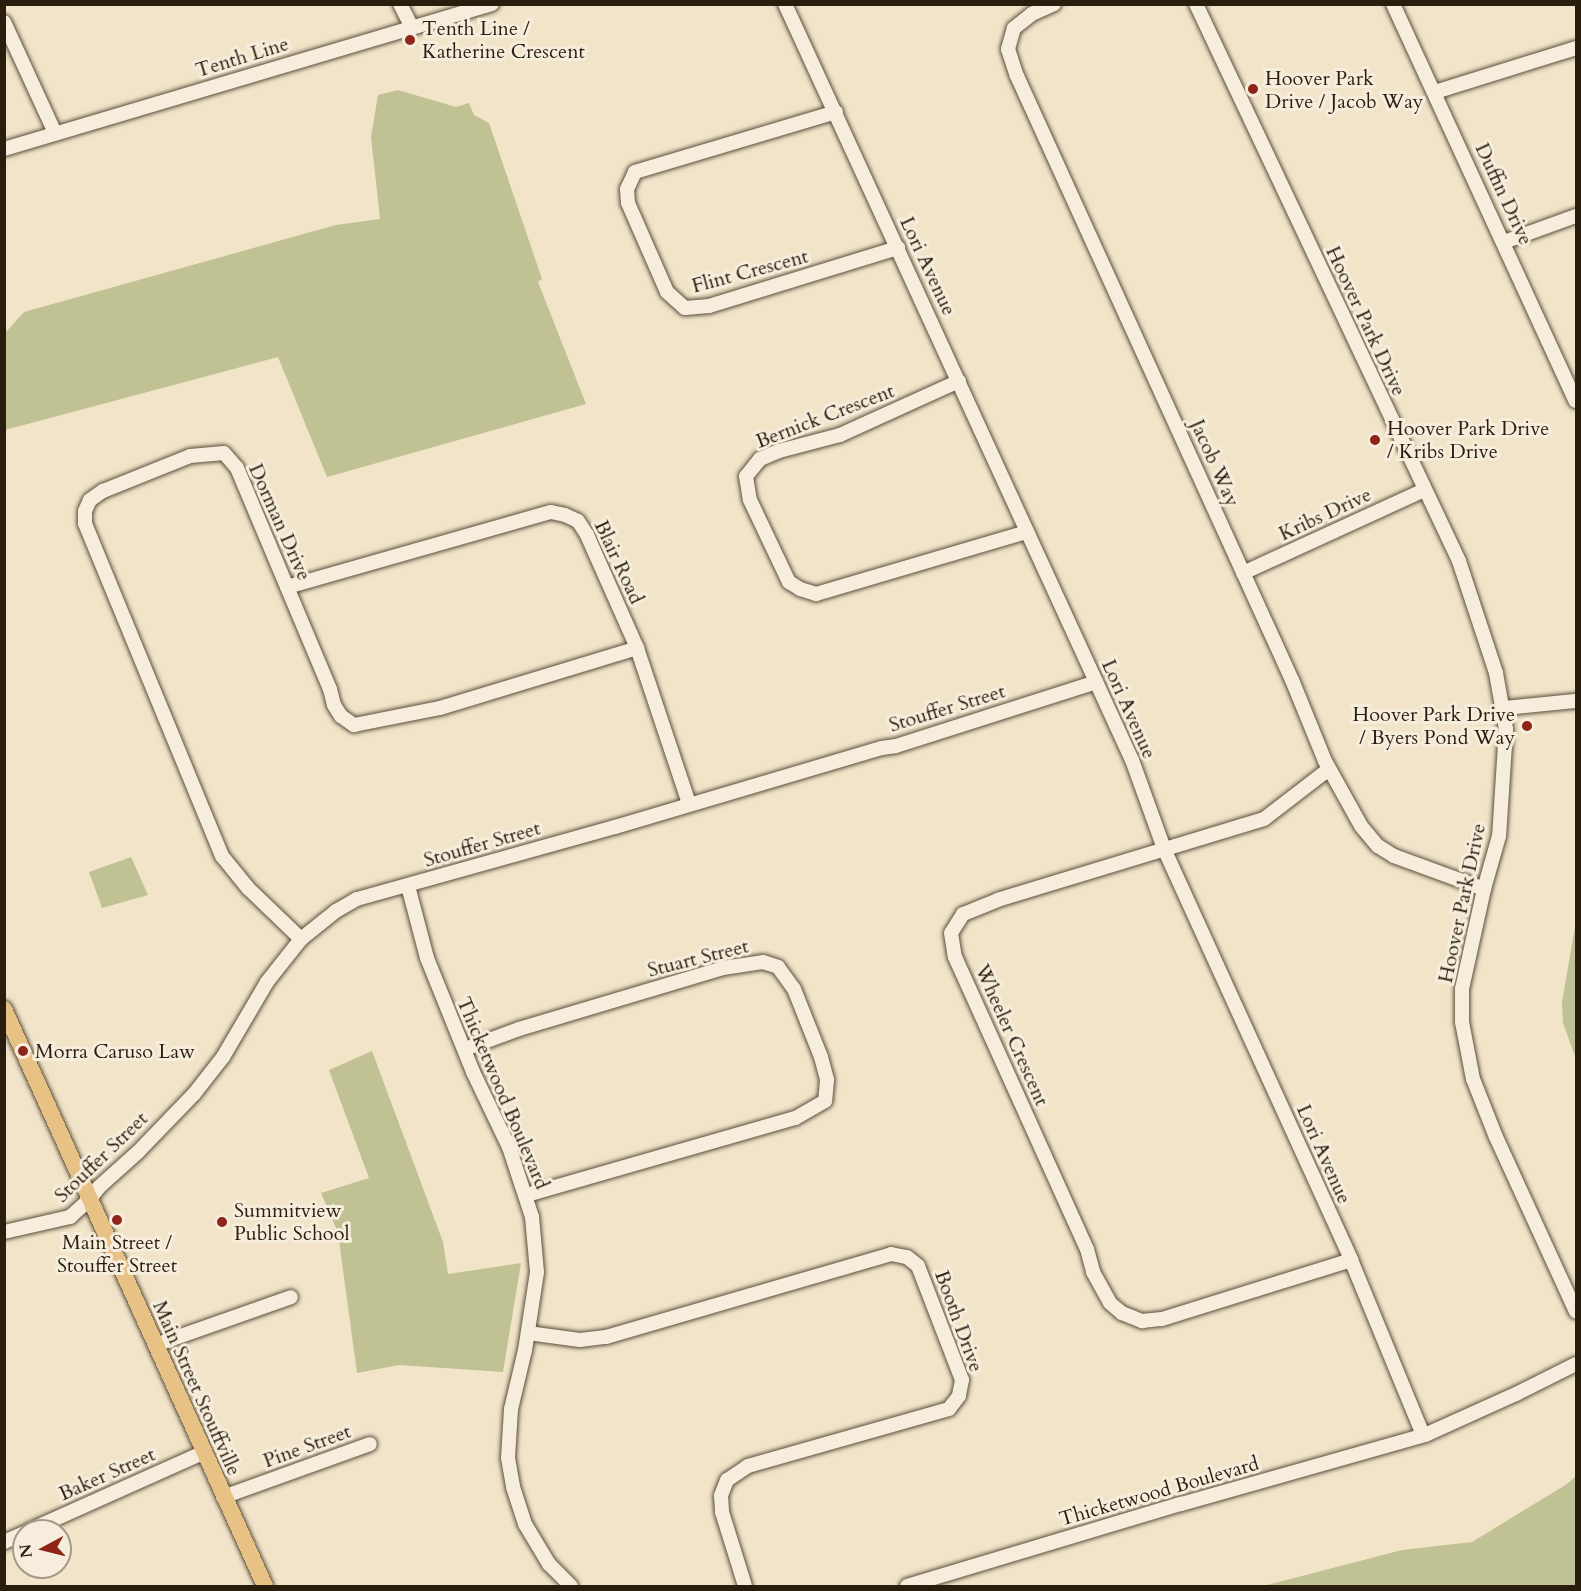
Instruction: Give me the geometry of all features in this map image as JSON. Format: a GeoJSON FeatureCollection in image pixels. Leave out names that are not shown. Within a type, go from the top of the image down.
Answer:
{"type":"FeatureCollection","features":[{"type":"Feature","properties":{"kind":"main road","name":"Main Street Stouffville"},"geometry":{"type":"LineString","coordinates":[[4,1009],[202,1453],[265,1587]]}},
{"type":"Feature","properties":{"kind":"street"},"geometry":{"type":"LineString","coordinates":[[400,4],[412,28]]}},
{"type":"Feature","properties":{"kind":"street","name":"Tenth Line"},"geometry":{"type":"LineString","coordinates":[[4,149],[492,4]]}},
{"type":"Feature","properties":{"kind":"street","name":"Lori Avenue"},"geometry":{"type":"LineString","coordinates":[[785,4],[1132,760],[1165,851],[1351,1260],[1423,1435]]}},
{"type":"Feature","properties":{"kind":"street","name":"Jacob Way"},"geometry":{"type":"LineString","coordinates":[[1054,4],[1032,14],[1014,28],[1008,48],[1011,60],[1329,769],[1361,826],[1378,846],[1394,856],[1484,889]]}},
{"type":"Feature","properties":{"kind":"street","name":"Hoover Park Drive"},"geometry":{"type":"LineString","coordinates":[[1196,4],[1459,561],[1494,664],[1504,708],[1506,729],[1499,836],[1484,889],[1462,989],[1462,1022],[1473,1078],[1496,1137],[1576,1312]]}},
{"type":"Feature","properties":{"kind":"street","name":"Duffin Drive"},"geometry":{"type":"LineString","coordinates":[[1393,4],[1573,384],[1576,401]]}},
{"type":"Feature","properties":{"kind":"street"},"geometry":{"type":"LineString","coordinates":[[4,22],[55,133]]}},
{"type":"Feature","properties":{"kind":"street"},"geometry":{"type":"LineString","coordinates":[[1435,92],[1576,48]]}},
{"type":"Feature","properties":{"kind":"street","name":"Flint Crescent"},"geometry":{"type":"LineString","coordinates":[[836,112],[635,172],[627,189],[628,203],[667,292],[685,308],[709,306],[898,248]]}},
{"type":"Feature","properties":{"kind":"street"},"geometry":{"type":"LineString","coordinates":[[1504,242],[1576,216]]}},
{"type":"Feature","properties":{"kind":"street","name":"Bernick Crescent"},"geometry":{"type":"LineString","coordinates":[[959,381],[840,435],[760,459],[746,476],[750,500],[789,582],[800,589],[816,594],[1027,532]]}},
{"type":"Feature","properties":{"kind":"street","name":"Dorman Drive"},"geometry":{"type":"LineString","coordinates":[[301,939],[248,888],[222,856],[84,523],[85,511],[90,501],[103,491],[190,456],[224,453],[237,468],[330,689],[334,705],[341,716],[354,725],[440,708],[627,653],[637,648]]}},
{"type":"Feature","properties":{"kind":"street","name":"Kribs Drive"},"geometry":{"type":"LineString","coordinates":[[1243,573],[1424,490]]}},
{"type":"Feature","properties":{"kind":"street","name":"Blair Road"},"geometry":{"type":"LineString","coordinates":[[287,587],[551,512],[578,521],[587,535],[637,648],[689,803]]}},
{"type":"Feature","properties":{"kind":"street","name":"Stouffer Street"},"geometry":{"type":"LineString","coordinates":[[4,1232],[70,1217],[89,1200],[99,1187],[138,1152],[194,1094],[227,1050],[267,982],[301,939],[336,911],[357,899],[882,748],[896,746],[1096,682]]}},
{"type":"Feature","properties":{"kind":"street"},"geometry":{"type":"LineString","coordinates":[[1504,708],[1576,701]]}},
{"type":"Feature","properties":{"kind":"street","name":"Wheeler Crescent"},"geometry":{"type":"LineString","coordinates":[[1329,769],[1264,819],[998,900],[963,914],[951,933],[955,957],[1087,1249],[1094,1272],[1110,1303],[1122,1313],[1142,1321],[1162,1319],[1351,1260]]}},
{"type":"Feature","properties":{"kind":"street","name":"Thicketwood Boulevard"},"geometry":{"type":"LineString","coordinates":[[408,886],[427,958],[509,1147],[526,1195],[536,1242],[537,1272],[528,1334],[511,1409],[508,1438],[513,1487],[532,1538],[549,1564],[571,1587]]}},
{"type":"Feature","properties":{"kind":"street","name":"Stuart Street"},"geometry":{"type":"LineString","coordinates":[[465,1049],[530,1026],[723,968],[763,962],[778,967],[794,989],[821,1057],[827,1080],[825,1101],[795,1118],[526,1195]]}},
{"type":"Feature","properties":{"kind":"street","name":"Booth Drive"},"geometry":{"type":"LineString","coordinates":[[528,1334],[580,1340],[606,1338],[891,1254],[907,1257],[918,1266],[962,1380],[959,1396],[949,1409],[748,1466],[727,1480],[721,1496],[722,1512],[745,1587]]}},
{"type":"Feature","properties":{"kind":"street"},"geometry":{"type":"LineString","coordinates":[[155,1345],[291,1297]]}},
{"type":"Feature","properties":{"kind":"street","name":"Thicketwood Boulevard"},"geometry":{"type":"LineString","coordinates":[[907,1587],[1423,1435],[1516,1394],[1576,1364]]}},
{"type":"Feature","properties":{"kind":"street","name":"Pine Street"},"geometry":{"type":"LineString","coordinates":[[223,1497],[370,1444]]}},
{"type":"Feature","properties":{"kind":"street","name":"Baker Street"},"geometry":{"type":"LineString","coordinates":[[55,1519],[202,1453]]}},
{"type":"Feature","properties":{"kind":"green space"},"geometry":{"type":"Polygon","coordinates":[[[398,90],[456,107],[469,103],[474,115],[489,123],[542,279],[538,282],[586,404],[327,477],[278,357],[5,430],[5,333],[24,312],[336,225],[380,219],[371,137],[378,95],[398,90]]]}},
{"type":"Feature","properties":{"kind":"green space"},"geometry":{"type":"Polygon","coordinates":[[[131,857],[148,895],[102,908],[89,872],[131,857]]]}},
{"type":"Feature","properties":{"kind":"green space"},"geometry":{"type":"Polygon","coordinates":[[[1576,921],[1576,1059],[1563,1023],[1562,1002],[1576,921]]]}},
{"type":"Feature","properties":{"kind":"green space"},"geometry":{"type":"Polygon","coordinates":[[[372,1051],[443,1242],[448,1274],[521,1263],[503,1372],[399,1365],[357,1373],[338,1233],[321,1193],[369,1178],[329,1070],[372,1051]]]}},
{"type":"Feature","properties":{"kind":"green space"},"geometry":{"type":"Polygon","coordinates":[[[1576,1476],[1576,1586],[1263,1586],[1402,1550],[1472,1542],[1567,1484],[1576,1476]]]}},
{"type":"Feature","properties":{"kind":"place","name":"Tenth Line / Katherine Crescent"},"geometry":{"type":"Point","coordinates":[410,40]}},
{"type":"Feature","properties":{"kind":"place","name":"Hoover Park Drive / Jacob Way"},"geometry":{"type":"Point","coordinates":[1253,89]}},
{"type":"Feature","properties":{"kind":"place","name":"Hoover Park Drive / Kribs Drive"},"geometry":{"type":"Point","coordinates":[1375,440]}},
{"type":"Feature","properties":{"kind":"place","name":"Hoover Park Drive / Byers Pond Way"},"geometry":{"type":"Point","coordinates":[1527,726]}},
{"type":"Feature","properties":{"kind":"place","name":"Morra Caruso Law"},"geometry":{"type":"Point","coordinates":[23,1051]}},
{"type":"Feature","properties":{"kind":"place","name":"Main Street / Stouffer Street"},"geometry":{"type":"Point","coordinates":[117,1220]}},
{"type":"Feature","properties":{"kind":"place","name":"Summitview Public School"},"geometry":{"type":"Point","coordinates":[222,1222]}}]}
